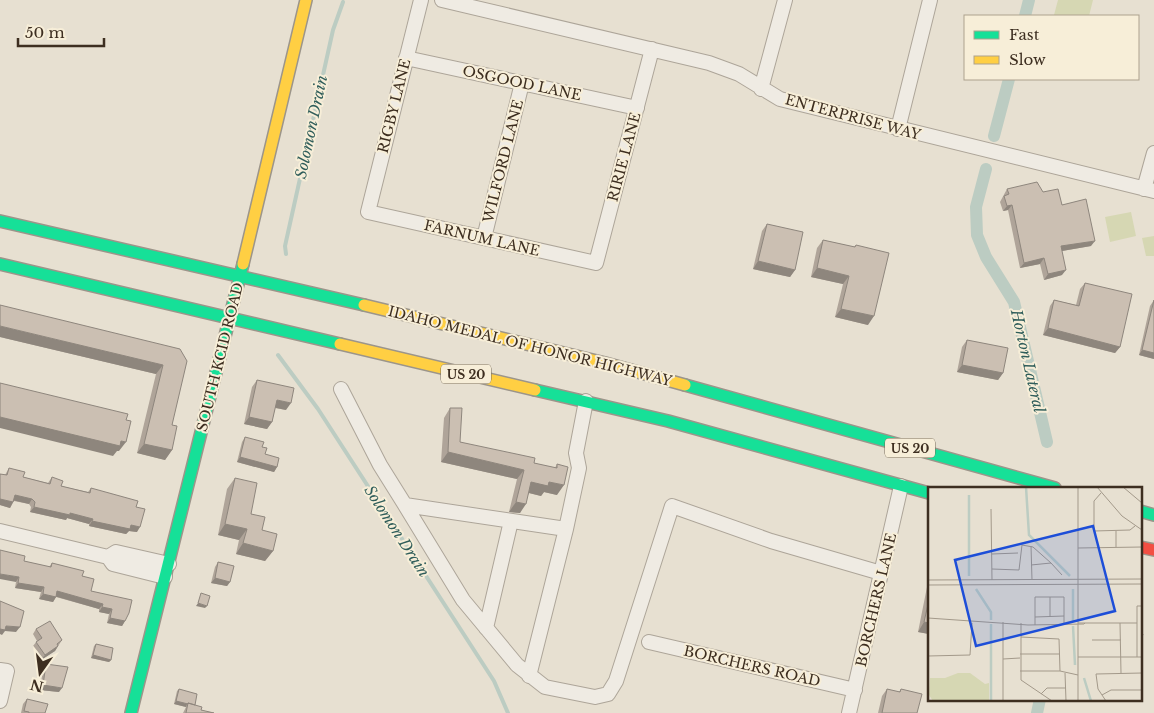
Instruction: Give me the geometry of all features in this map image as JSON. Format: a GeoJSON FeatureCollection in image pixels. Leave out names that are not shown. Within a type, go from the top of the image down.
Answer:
{"type":"FeatureCollection","features":[{"type":"Feature","properties":{"kind":"main road","name":"SOUTH KCID ROAD"},"geometry":{"type":"LineString","coordinates":[[131,713],[230,319],[306,0]]}},
{"type":"Feature","properties":{"kind":"main road","name":"IDAHO MEDAL OF HONOR HIGHWAY"},"geometry":{"type":"LineString","coordinates":[[0,221],[240,275],[605,363],[1051,487]]}},
{"type":"Feature","properties":{"kind":"main road","name":"US 20"},"geometry":{"type":"LineString","coordinates":[[0,264],[668,421],[928,493]]}},
{"type":"Feature","properties":{"kind":"street","name":"RIGBY LANE"},"geometry":{"type":"LineString","coordinates":[[368,212],[421,0]]}},
{"type":"Feature","properties":{"kind":"street","name":"ENTERPRISE WAY"},"geometry":{"type":"LineString","coordinates":[[442,0],[709,63],[739,74],[780,99],[1149,190]]}},
{"type":"Feature","properties":{"kind":"street"},"geometry":{"type":"LineString","coordinates":[[761,89],[785,0]]}},
{"type":"Feature","properties":{"kind":"street"},"geometry":{"type":"LineString","coordinates":[[898,129],[930,0]]}},
{"type":"Feature","properties":{"kind":"street","name":"RIRIE LANE"},"geometry":{"type":"LineString","coordinates":[[596,264],[652,50]]}},
{"type":"Feature","properties":{"kind":"street","name":"OSGOOD LANE"},"geometry":{"type":"LineString","coordinates":[[406,58],[637,108]]}},
{"type":"Feature","properties":{"kind":"street","name":"WILFORD LANE"},"geometry":{"type":"LineString","coordinates":[[484,238],[522,83]]}},
{"type":"Feature","properties":{"kind":"street"},"geometry":{"type":"LineString","coordinates":[[1149,190],[1154,153]]}},
{"type":"Feature","properties":{"kind":"street","name":"FARNUM LANE"},"geometry":{"type":"LineString","coordinates":[[368,212],[596,264]]}},
{"type":"Feature","properties":{"kind":"street"},"geometry":{"type":"LineString","coordinates":[[341,389],[380,465],[463,600],[517,665],[529,676],[545,686],[595,697],[608,694],[616,680],[672,506],[771,541],[881,573]]}},
{"type":"Feature","properties":{"kind":"street"},"geometry":{"type":"LineString","coordinates":[[529,676],[566,529],[579,468],[576,453],[586,401]]}},
{"type":"Feature","properties":{"kind":"street","name":"BORCHERS LANE"},"geometry":{"type":"LineString","coordinates":[[849,713],[901,486]]}},
{"type":"Feature","properties":{"kind":"street"},"geometry":{"type":"LineString","coordinates":[[405,505],[566,529]]}},
{"type":"Feature","properties":{"kind":"street"},"geometry":{"type":"LineString","coordinates":[[486,628],[510,521]]}},
{"type":"Feature","properties":{"kind":"street"},"geometry":{"type":"LineString","coordinates":[[0,530],[108,556],[116,552],[167,571]]}},
{"type":"Feature","properties":{"kind":"street","name":"BORCHERS ROAD"},"geometry":{"type":"LineString","coordinates":[[649,642],[855,690]]}},
{"type":"Feature","properties":{"kind":"street"},"geometry":{"type":"LineString","coordinates":[[0,700],[4,671]]}},
{"type":"Feature","properties":{"kind":"green space"},"geometry":{"type":"Polygon","coordinates":[[[1058,0],[1093,0],[1089,15],[1054,15],[1058,0]]]}},
{"type":"Feature","properties":{"kind":"green space"},"geometry":{"type":"Polygon","coordinates":[[[1131,212],[1136,236],[1110,242],[1105,217],[1131,212]]]}},
{"type":"Feature","properties":{"kind":"green space"},"geometry":{"type":"Polygon","coordinates":[[[1154,236],[1154,256],[1146,256],[1142,238],[1154,236]]]}},
{"type":"Feature","properties":{"kind":"building"},"geometry":{"type":"Polygon","coordinates":[[[1037,182],[1043,192],[1058,189],[1062,205],[1086,199],[1095,241],[1061,246],[1066,270],[1048,274],[1044,258],[1024,263],[1012,205],[1007,206],[1004,196],[1009,194],[1007,189],[1037,182]]]}},
{"type":"Feature","properties":{"kind":"building"},"geometry":{"type":"Polygon","coordinates":[[[767,224],[803,232],[795,270],[758,261],[767,224]]]}},
{"type":"Feature","properties":{"kind":"building"},"geometry":{"type":"Polygon","coordinates":[[[823,240],[889,253],[874,316],[841,309],[849,276],[817,268],[823,240]]]}},
{"type":"Feature","properties":{"kind":"building"},"geometry":{"type":"Polygon","coordinates":[[[1085,283],[1132,294],[1120,347],[1048,328],[1054,300],[1079,306],[1085,283]]]}},
{"type":"Feature","properties":{"kind":"building"},"geometry":{"type":"Polygon","coordinates":[[[1154,300],[1154,353],[1142,350],[1154,300]]]}},
{"type":"Feature","properties":{"kind":"building"},"geometry":{"type":"Polygon","coordinates":[[[0,305],[180,349],[187,361],[172,425],[177,426],[172,450],[144,444],[163,365],[0,326],[0,305]]]}},
{"type":"Feature","properties":{"kind":"building"},"geometry":{"type":"Polygon","coordinates":[[[967,340],[1008,348],[1003,373],[962,365],[967,340]]]}},
{"type":"Feature","properties":{"kind":"building"},"geometry":{"type":"Polygon","coordinates":[[[257,380],[294,388],[291,403],[277,400],[272,422],[249,417],[257,380]]]}},
{"type":"Feature","properties":{"kind":"building"},"geometry":{"type":"Polygon","coordinates":[[[0,383],[128,414],[126,420],[131,421],[126,442],[121,441],[120,446],[0,417],[0,383]]]}},
{"type":"Feature","properties":{"kind":"building"},"geometry":{"type":"Polygon","coordinates":[[[450,408],[462,408],[460,442],[535,458],[534,463],[557,468],[557,464],[568,467],[564,485],[549,482],[548,486],[531,482],[526,504],[516,502],[524,470],[448,452],[450,408]]]}},
{"type":"Feature","properties":{"kind":"building"},"geometry":{"type":"Polygon","coordinates":[[[245,437],[264,442],[262,447],[267,448],[265,454],[279,458],[277,467],[240,457],[245,437]]]}},
{"type":"Feature","properties":{"kind":"building"},"geometry":{"type":"Polygon","coordinates":[[[9,468],[25,472],[23,477],[50,484],[52,477],[63,481],[61,486],[90,493],[91,488],[138,501],[136,507],[145,509],[140,527],[131,525],[130,529],[92,521],[93,519],[70,513],[70,515],[34,507],[35,502],[32,499],[15,495],[13,502],[0,499],[0,474],[7,475],[9,468]]]}},
{"type":"Feature","properties":{"kind":"building"},"geometry":{"type":"Polygon","coordinates":[[[235,478],[257,483],[251,514],[265,517],[262,530],[277,534],[273,551],[243,543],[247,529],[225,524],[235,478]]]}},
{"type":"Feature","properties":{"kind":"building"},"geometry":{"type":"Polygon","coordinates":[[[0,550],[25,556],[24,561],[51,567],[52,563],[84,571],[82,576],[94,579],[91,591],[132,600],[125,621],[110,618],[112,609],[102,607],[103,604],[57,591],[56,597],[43,594],[44,587],[18,583],[19,577],[0,574],[0,550]]]}},
{"type":"Feature","properties":{"kind":"building"},"geometry":{"type":"Polygon","coordinates":[[[218,562],[234,566],[230,582],[215,578],[218,562]]]}},
{"type":"Feature","properties":{"kind":"building"},"geometry":{"type":"Polygon","coordinates":[[[201,593],[210,596],[207,606],[198,603],[201,593]]]}},
{"type":"Feature","properties":{"kind":"building"},"geometry":{"type":"Polygon","coordinates":[[[0,601],[24,611],[20,627],[6,626],[5,630],[0,629],[0,601]]]}},
{"type":"Feature","properties":{"kind":"building"},"geometry":{"type":"Polygon","coordinates":[[[928,604],[928,623],[924,622],[928,604]]]}},
{"type":"Feature","properties":{"kind":"building"},"geometry":{"type":"Polygon","coordinates":[[[50,621],[62,640],[57,644],[58,646],[45,655],[36,642],[42,638],[36,629],[50,621]]]}},
{"type":"Feature","properties":{"kind":"building"},"geometry":{"type":"Polygon","coordinates":[[[96,644],[113,648],[111,660],[93,655],[96,644]]]}},
{"type":"Feature","properties":{"kind":"building"},"geometry":{"type":"Polygon","coordinates":[[[46,664],[68,667],[62,688],[43,685],[46,664]]]}},
{"type":"Feature","properties":{"kind":"building"},"geometry":{"type":"Polygon","coordinates":[[[179,689],[197,694],[195,705],[176,701],[179,689]]]}},
{"type":"Feature","properties":{"kind":"building"},"geometry":{"type":"Polygon","coordinates":[[[887,689],[900,692],[901,689],[922,694],[917,713],[882,713],[887,689]]]}},
{"type":"Feature","properties":{"kind":"building"},"geometry":{"type":"Polygon","coordinates":[[[27,699],[48,704],[45,713],[29,713],[24,711],[27,699]]]}},
{"type":"Feature","properties":{"kind":"building"},"geometry":{"type":"Polygon","coordinates":[[[188,703],[202,707],[201,710],[214,713],[186,713],[188,703]]]}},
{"type":"Feature","properties":{"kind":"waterway","name":"Horton Lateral"},"geometry":{"type":"LineString","coordinates":[[1025,15],[1029,0]]}},
{"type":"Feature","properties":{"kind":"waterway","name":"Solomon Drain"},"geometry":{"type":"LineString","coordinates":[[286,254],[285,246],[333,30],[343,2]]}},
{"type":"Feature","properties":{"kind":"waterway","name":"Horton Lateral"},"geometry":{"type":"LineString","coordinates":[[994,136],[1009,80]]}},
{"type":"Feature","properties":{"kind":"waterway","name":"Horton Lateral"},"geometry":{"type":"LineString","coordinates":[[986,169],[976,207],[977,235],[986,257],[1014,302],[1047,442]]}},
{"type":"Feature","properties":{"kind":"waterway","name":"Solomon Drain"},"geometry":{"type":"LineString","coordinates":[[278,355],[318,409],[494,681],[508,713]]}},
{"type":"Feature","properties":{"kind":"waterway","name":"Horton Lateral"},"geometry":{"type":"LineString","coordinates":[[1037,713],[1040,700]]}},
{"type":"Feature","properties":{"kind":"traffic: fast"},"geometry":{"type":"LineString","coordinates":[[0,221],[364,305]]}},
{"type":"Feature","properties":{"kind":"traffic: fast"},"geometry":{"type":"LineString","coordinates":[[0,264],[340,344]]}},
{"type":"Feature","properties":{"kind":"traffic: fast"},"geometry":{"type":"LineString","coordinates":[[131,713],[243,264]]}},
{"type":"Feature","properties":{"kind":"traffic: fast"},"geometry":{"type":"LineString","coordinates":[[685,385],[1051,487]]}},
{"type":"Feature","properties":{"kind":"traffic: fast"},"geometry":{"type":"LineString","coordinates":[[535,390],[668,421],[928,493]]}},
{"type":"Feature","properties":{"kind":"traffic: fast"},"geometry":{"type":"LineString","coordinates":[[1142,512],[1154,515]]}},
{"type":"Feature","properties":{"kind":"traffic: slow"},"geometry":{"type":"LineString","coordinates":[[243,264],[306,0]]}},
{"type":"Feature","properties":{"kind":"traffic: slow"},"geometry":{"type":"LineString","coordinates":[[364,305],[605,363],[685,385]]}},
{"type":"Feature","properties":{"kind":"traffic: slow"},"geometry":{"type":"LineString","coordinates":[[340,344],[535,390]]}},
{"type":"Feature","properties":{"kind":"traffic: jam"},"geometry":{"type":"LineString","coordinates":[[1142,547],[1154,550]]}}]}
